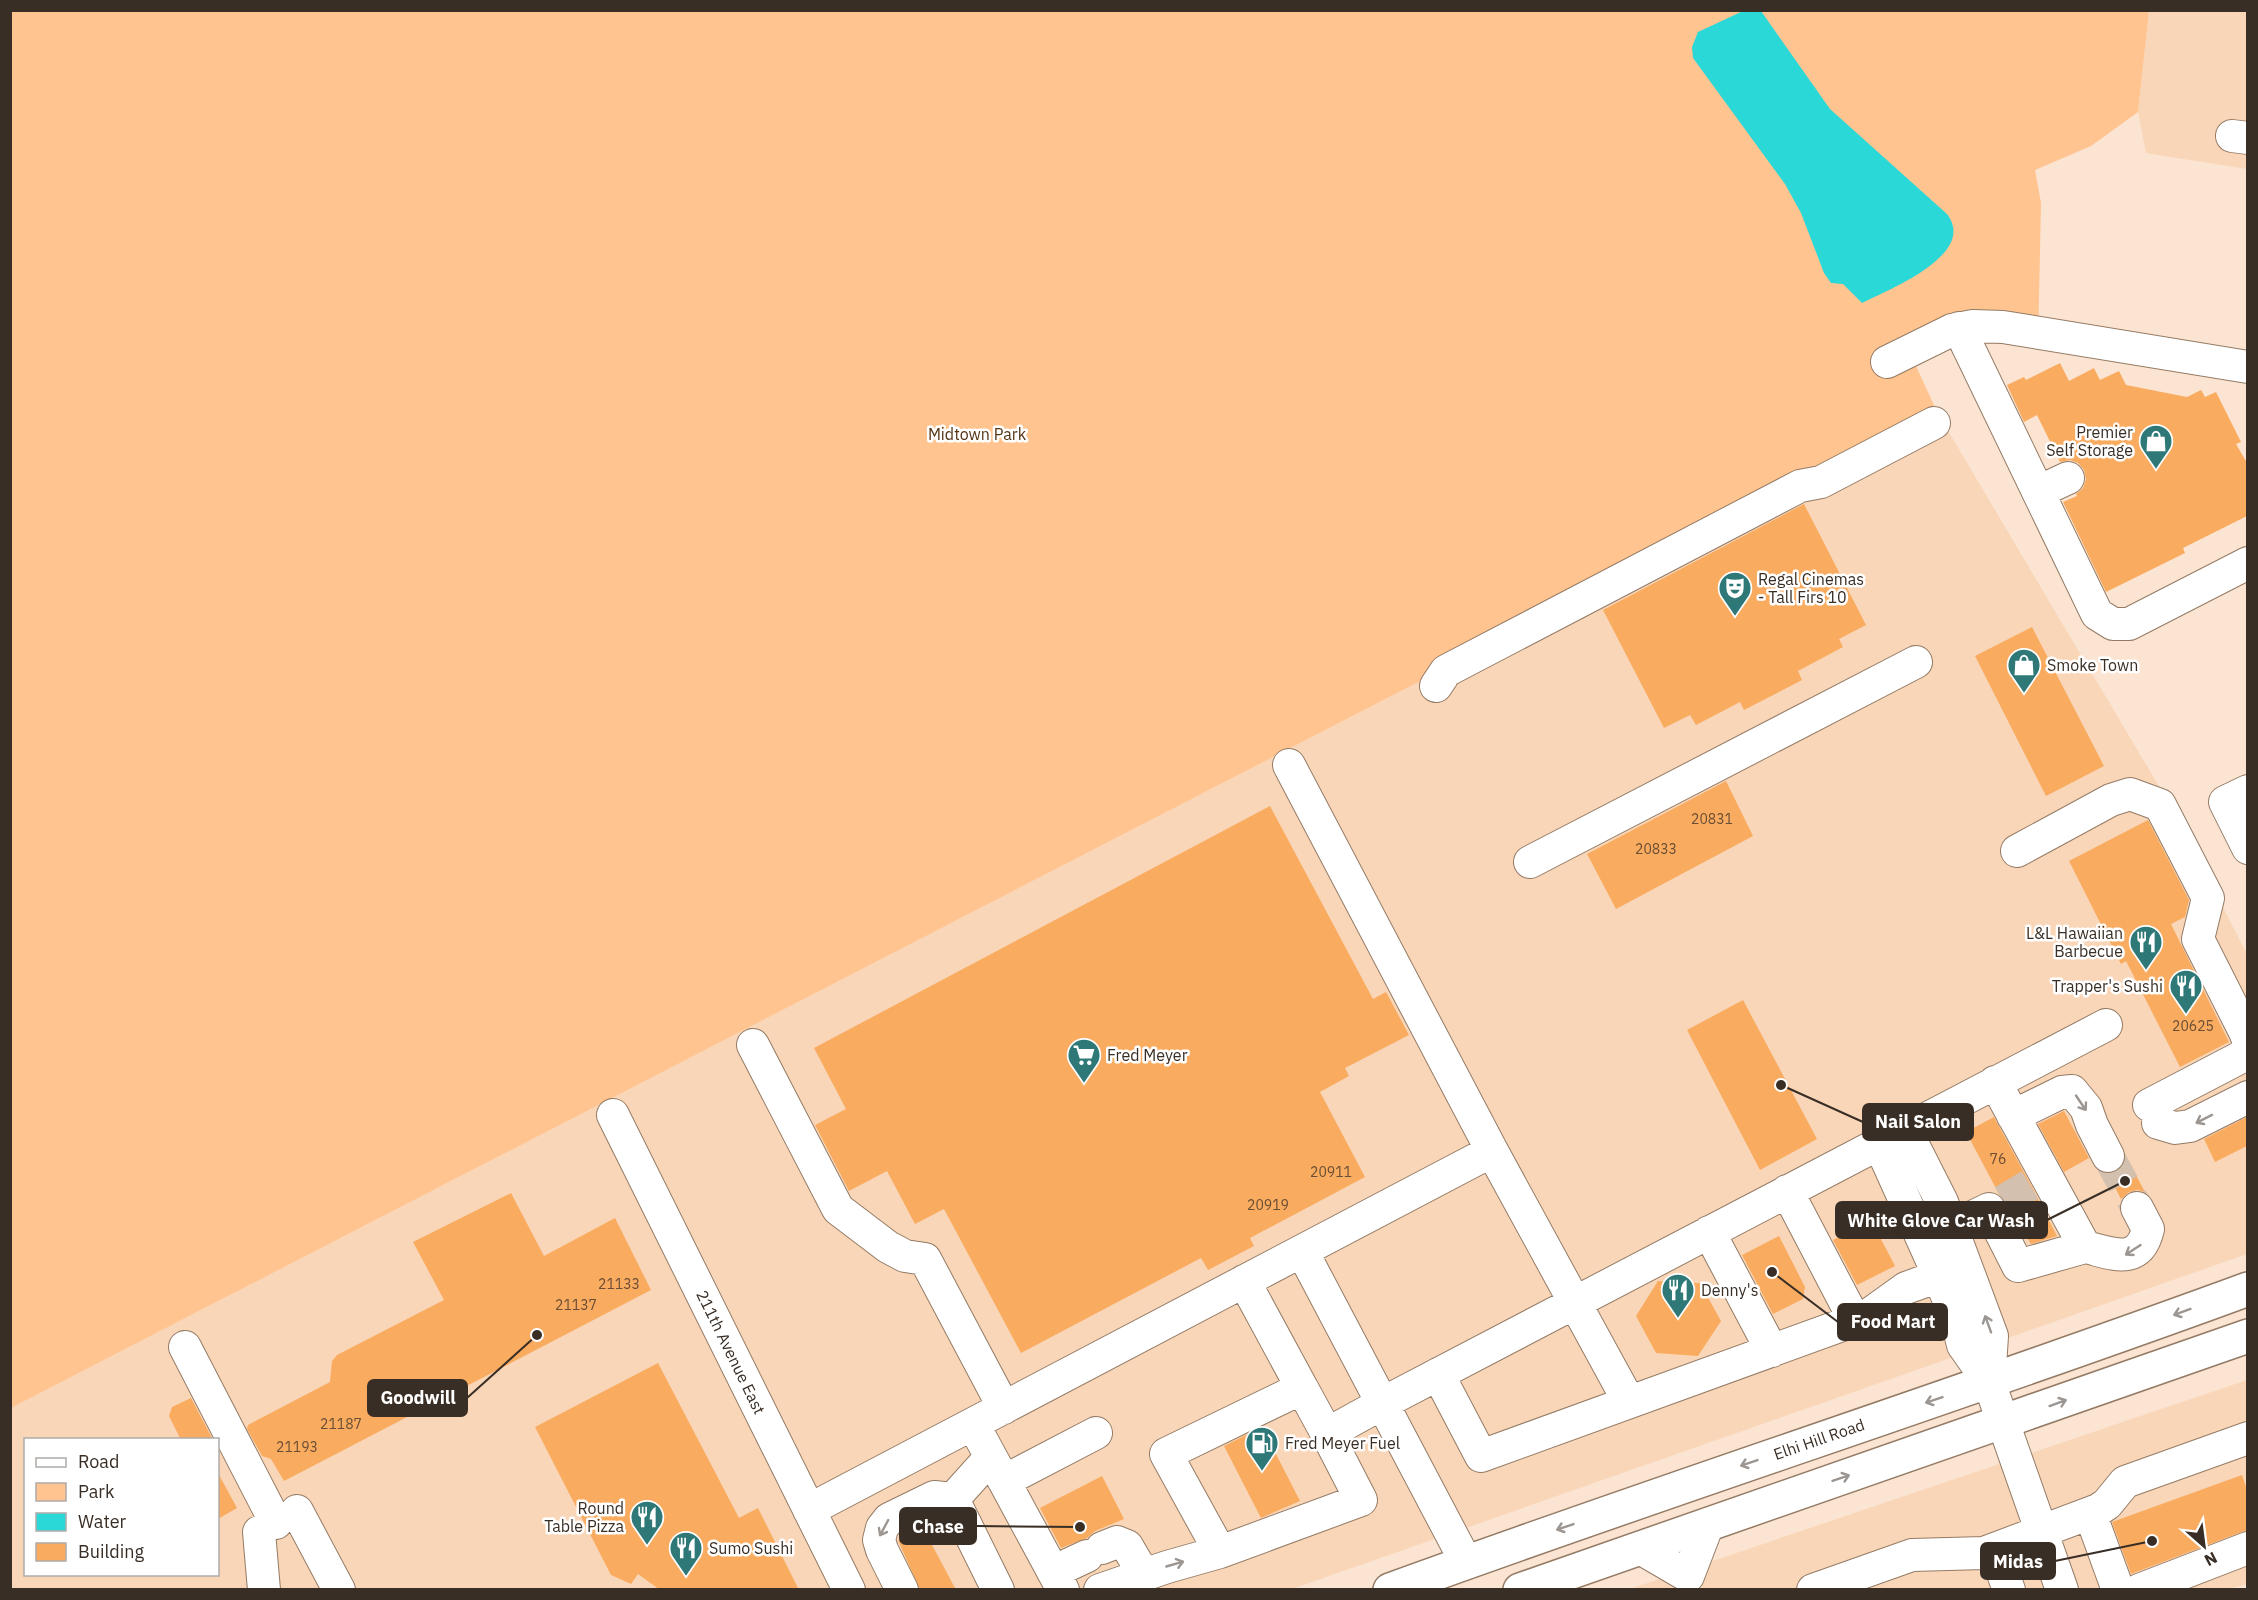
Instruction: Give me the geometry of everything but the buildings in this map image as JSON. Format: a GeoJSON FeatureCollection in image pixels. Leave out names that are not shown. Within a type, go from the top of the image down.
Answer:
{"type":"FeatureCollection","features":[{"type":"Feature","properties":{"kind":"main road","name":"Elhi Hill Road"},"geometry":{"type":"LineString","coordinates":[[1390,1590],[1989,1382],[2247,1289]]}},
{"type":"Feature","properties":{"kind":"main road"},"geometry":{"type":"LineString","coordinates":[[1520,1590],[2247,1336]]}},
{"type":"Feature","properties":{"kind":"street"},"geometry":{"type":"LineString","coordinates":[[1887,362],[1952,330],[1973,326],[2003,327],[2247,367]]}},
{"type":"Feature","properties":{"kind":"street"},"geometry":{"type":"LineString","coordinates":[[1959,328],[2097,614],[2114,624],[2128,624],[2247,564]]}},
{"type":"Feature","properties":{"kind":"street"},"geometry":{"type":"LineString","coordinates":[[1436,686],[1446,671],[1584,598],[1800,486],[1821,482],[1934,423]]}},
{"type":"Feature","properties":{"kind":"street"},"geometry":{"type":"LineString","coordinates":[[2038,492],[2068,478]]}},
{"type":"Feature","properties":{"kind":"street"},"geometry":{"type":"LineString","coordinates":[[1530,862],[1916,662]]}},
{"type":"Feature","properties":{"kind":"street"},"geometry":{"type":"LineString","coordinates":[[1289,765],[1492,1151],[1629,1402]]}},
{"type":"Feature","properties":{"kind":"street"},"geometry":{"type":"LineString","coordinates":[[2247,791],[2225,802],[2247,848]]}},
{"type":"Feature","properties":{"kind":"street"},"geometry":{"type":"LineString","coordinates":[[2017,851],[2111,800],[2130,794],[2160,805],[2208,898],[2198,939],[2246,1032],[2247,1040]]}},
{"type":"Feature","properties":{"kind":"street"},"geometry":{"type":"LineString","coordinates":[[1327,1434],[2106,1025]]}},
{"type":"Feature","properties":{"kind":"street"},"geometry":{"type":"LineString","coordinates":[[753,1045],[838,1209],[888,1247],[905,1256],[925,1259],[1004,1408]]}},
{"type":"Feature","properties":{"kind":"street"},"geometry":{"type":"LineString","coordinates":[[2247,1047],[2243,1056],[2154,1114],[2175,1128],[2190,1126],[2247,1097]]}},
{"type":"Feature","properties":{"kind":"street"},"geometry":{"type":"LineString","coordinates":[[1995,1082],[2013,1116],[2039,1182],[2085,1247]]}},
{"type":"Feature","properties":{"kind":"street"},"geometry":{"type":"LineString","coordinates":[[2013,1116],[2062,1092],[2072,1091],[2086,1108],[2092,1125],[2109,1156]]}},
{"type":"Feature","properties":{"kind":"street","name":"211th Avenue East"},"geometry":{"type":"LineString","coordinates":[[613,1115],[849,1590]]}},
{"type":"Feature","properties":{"kind":"street"},"geometry":{"type":"LineString","coordinates":[[1892,1136],[1942,1202],[1952,1227],[1992,1336],[1989,1382]]}},
{"type":"Feature","properties":{"kind":"street"},"geometry":{"type":"LineString","coordinates":[[1892,1136],[1939,1276],[1957,1321],[1963,1345],[1989,1382],[2062,1590]]}},
{"type":"Feature","properties":{"kind":"street"},"geometry":{"type":"LineString","coordinates":[[809,1510],[1492,1151]]}},
{"type":"Feature","properties":{"kind":"street"},"geometry":{"type":"LineString","coordinates":[[1787,1191],[1855,1321]]}},
{"type":"Feature","properties":{"kind":"street"},"geometry":{"type":"LineString","coordinates":[[1952,1227],[1996,1205],[2018,1266],[2085,1247],[2124,1256],[2135,1251],[2145,1241],[2148,1229],[2137,1208]]}},
{"type":"Feature","properties":{"kind":"street"},"geometry":{"type":"LineString","coordinates":[[1709,1232],[1772,1351]]}},
{"type":"Feature","properties":{"kind":"street"},"geometry":{"type":"LineString","coordinates":[[1302,1251],[1466,1562]]}},
{"type":"Feature","properties":{"kind":"street"},"geometry":{"type":"LineString","coordinates":[[1438,1374],[1481,1456],[1868,1316],[1906,1288],[1939,1276]]}},
{"type":"Feature","properties":{"kind":"street"},"geometry":{"type":"LineString","coordinates":[[1100,1590],[1220,1552],[1361,1500],[1244,1281]]}},
{"type":"Feature","properties":{"kind":"street"},"geometry":{"type":"LineString","coordinates":[[184,1347],[277,1522],[339,1590]]}},
{"type":"Feature","properties":{"kind":"street"},"geometry":{"type":"LineString","coordinates":[[1220,1552],[1166,1454],[1302,1388]]}},
{"type":"Feature","properties":{"kind":"street"},"geometry":{"type":"LineString","coordinates":[[973,1424],[1058,1581],[1094,1552],[1117,1542],[1127,1546],[1143,1575]]}},
{"type":"Feature","properties":{"kind":"street"},"geometry":{"type":"LineString","coordinates":[[902,1590],[879,1540],[882,1528],[889,1519],[934,1497],[953,1499],[997,1469],[1096,1433]]}},
{"type":"Feature","properties":{"kind":"street"},"geometry":{"type":"LineString","coordinates":[[1813,1590],[1912,1556],[1984,1553],[2090,1513],[2107,1504],[2112,1495],[2125,1482],[2247,1438]]}},
{"type":"Feature","properties":{"kind":"street"},"geometry":{"type":"LineString","coordinates":[[953,1499],[998,1590]]}},
{"type":"Feature","properties":{"kind":"street"},"geometry":{"type":"LineString","coordinates":[[2090,1513],[2118,1590]]}},
{"type":"Feature","properties":{"kind":"street"},"geometry":{"type":"LineString","coordinates":[[264,1590],[277,1522]]}},
{"type":"Feature","properties":{"kind":"street"},"geometry":{"type":"LineString","coordinates":[[1640,1548],[1691,1583],[1708,1524]]}},
{"type":"Feature","properties":{"kind":"street"},"geometry":{"type":"LineString","coordinates":[[2139,1590],[2247,1548]]}},
{"type":"Feature","properties":{"kind":"street"},"geometry":{"type":"LineString","coordinates":[[1994,1549],[2008,1590]]}},
{"type":"Feature","properties":{"kind":"shaded area"},"geometry":{"type":"Polygon","coordinates":[[[2149,11],[2247,11],[2247,169],[2146,153],[2138,112],[2149,11]]]}},
{"type":"Feature","properties":{"kind":"shaded area"},"geometry":{"type":"Polygon","coordinates":[[[1938,414],[2173,810],[2247,954],[2247,1254],[1292,1589],[11,1590],[11,1408],[1938,414]]]}},
{"type":"Feature","properties":{"kind":"shaded area"},"geometry":{"type":"Polygon","coordinates":[[[2247,1380],[2247,1584],[2230,1589],[1627,1590],[2247,1380]]]}},
{"type":"Feature","properties":{"kind":"green space","name":"Midtown Park"},"geometry":{"type":"Polygon","coordinates":[[[11,11],[2149,11],[2138,112],[2091,146],[2035,170],[2041,203],[2038,346],[1989,343],[1949,349],[1916,366],[1938,414],[11,1408],[11,11]]]}},
{"type":"Feature","properties":{"kind":"water"},"geometry":{"type":"Polygon","coordinates":[[[1743,11],[1761,11],[1830,109],[1947,214],[1953,229],[1951,243],[1927,268],[1862,303],[1843,284],[1831,283],[1824,273],[1801,213],[1785,184],[1693,58],[1692,47],[1698,32],[1743,11]]]}},
{"type":"Feature","properties":{"kind":"tunnel"},"geometry":{"type":"LineString","coordinates":[[2108,1156],[2137,1208]]}},
{"type":"Feature","properties":{"kind":"tunnel"},"geometry":{"type":"LineString","coordinates":[[2003,1201],[2030,1185]]}},
{"type":"Feature","properties":{"kind":"place","name":"Premier Self Storage"},"geometry":{"type":"Point","coordinates":[2156,470]}},
{"type":"Feature","properties":{"kind":"place","name":"Regal Cinemas - Tall Firs 10"},"geometry":{"type":"Point","coordinates":[1735,617]}},
{"type":"Feature","properties":{"kind":"place","name":"Smoke Town"},"geometry":{"type":"Point","coordinates":[2024,694]}},
{"type":"Feature","properties":{"kind":"place","name":"L&L Hawaiian Barbecue"},"geometry":{"type":"Point","coordinates":[2146,971]}},
{"type":"Feature","properties":{"kind":"place","name":"Trapper's Sushi"},"geometry":{"type":"Point","coordinates":[2186,1015]}},
{"type":"Feature","properties":{"kind":"place","name":"Fred Meyer"},"geometry":{"type":"Point","coordinates":[1084,1084]}},
{"type":"Feature","properties":{"kind":"place","name":"Nail Salon"},"geometry":{"type":"Point","coordinates":[1781,1085]}},
{"type":"Feature","properties":{"kind":"place","name":"White Glove Car Wash"},"geometry":{"type":"Point","coordinates":[2125,1181]}},
{"type":"Feature","properties":{"kind":"place","name":"Food Mart"},"geometry":{"type":"Point","coordinates":[1772,1272]}},
{"type":"Feature","properties":{"kind":"place","name":"Denny's"},"geometry":{"type":"Point","coordinates":[1678,1319]}},
{"type":"Feature","properties":{"kind":"place","name":"Goodwill"},"geometry":{"type":"Point","coordinates":[537,1335]}},
{"type":"Feature","properties":{"kind":"place","name":"Fred Meyer Fuel"},"geometry":{"type":"Point","coordinates":[1262,1472]}},
{"type":"Feature","properties":{"kind":"place","name":"Chase"},"geometry":{"type":"Point","coordinates":[1080,1527]}},
{"type":"Feature","properties":{"kind":"place","name":"Midas"},"geometry":{"type":"Point","coordinates":[2152,1541]}},
{"type":"Feature","properties":{"kind":"place","name":"Round Table Pizza"},"geometry":{"type":"Point","coordinates":[647,1546]}},
{"type":"Feature","properties":{"kind":"place","name":"Sumo Sushi"},"geometry":{"type":"Point","coordinates":[686,1577]}}]}
